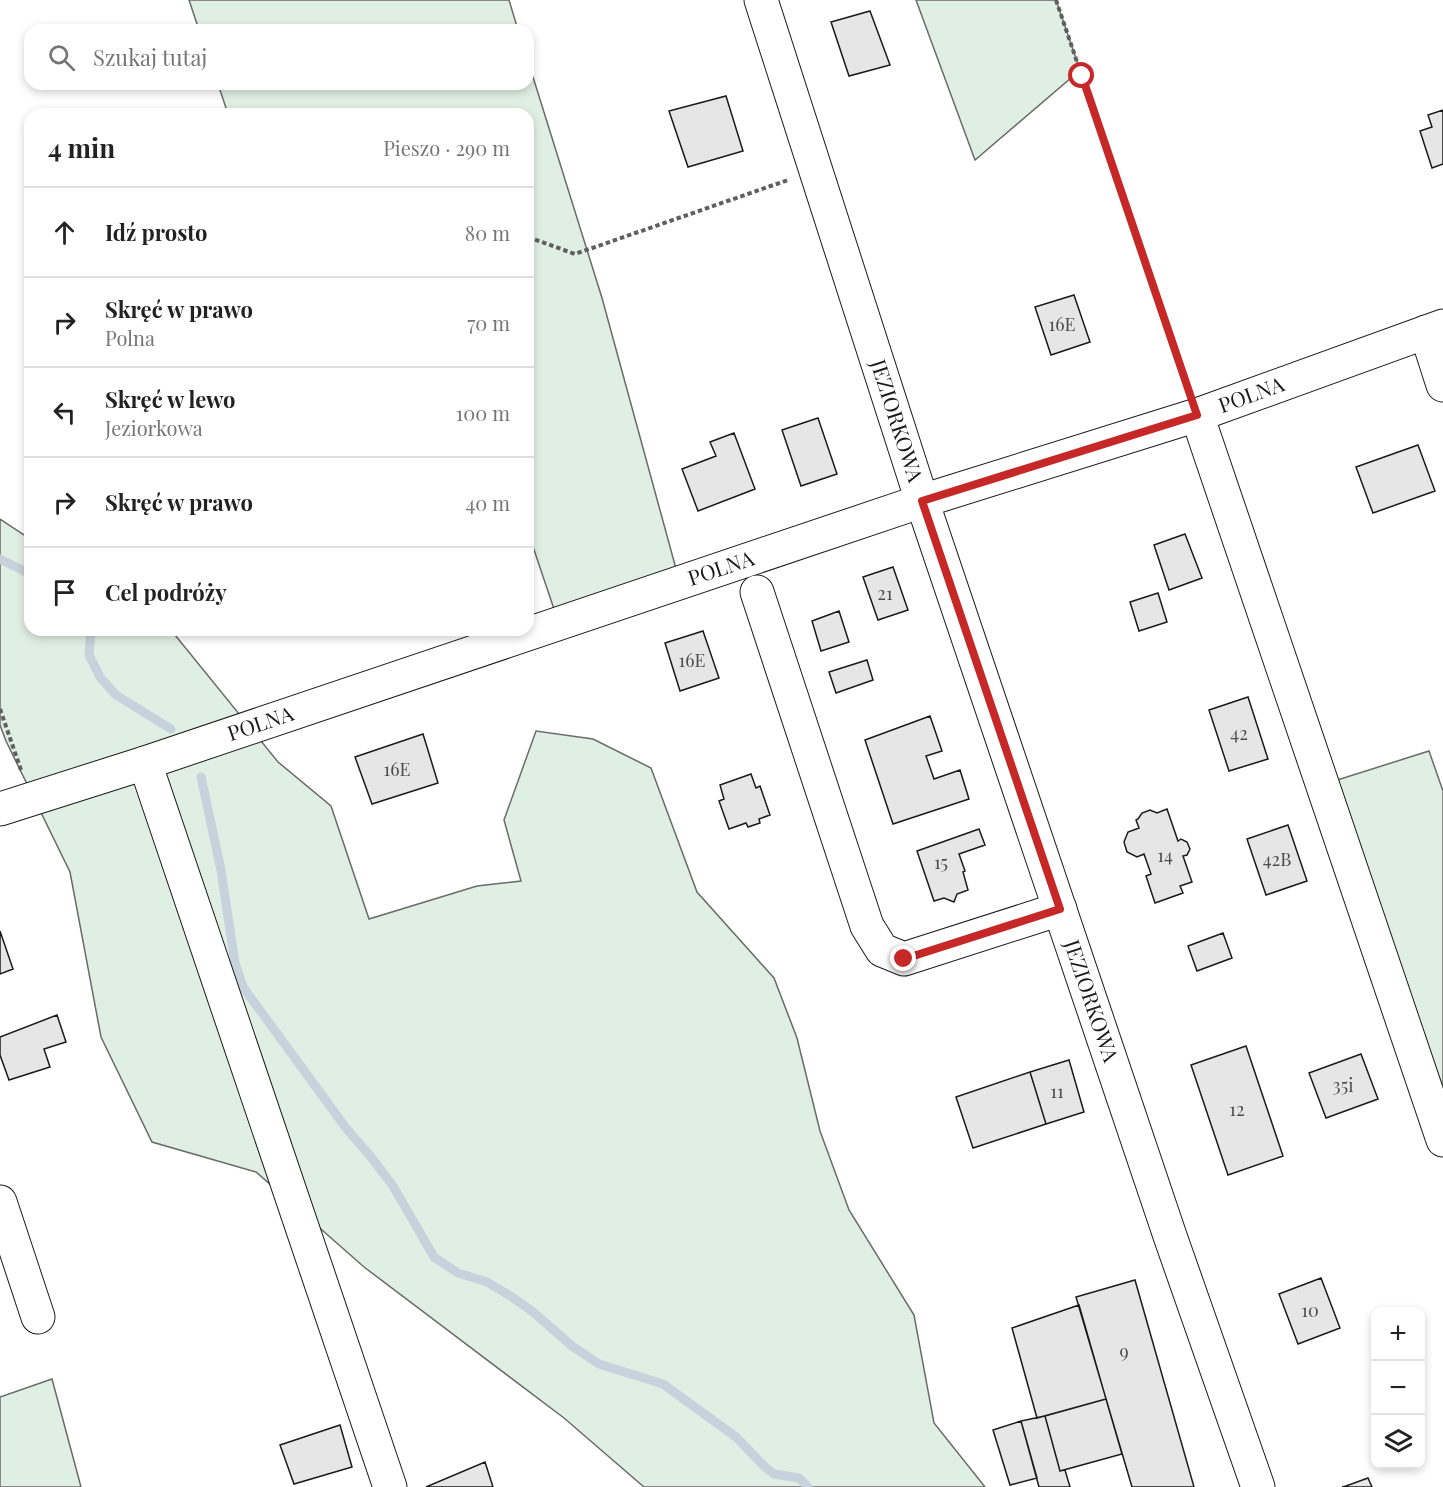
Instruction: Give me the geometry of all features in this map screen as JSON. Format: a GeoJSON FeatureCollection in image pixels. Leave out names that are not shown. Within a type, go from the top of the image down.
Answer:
{"type":"FeatureCollection","features":[{"type":"Feature","properties":{"kind":"street","name":"JEZIORKOWA"},"geometry":{"type":"LineString","coordinates":[[761,0],[922,501],[1170,1236],[1258,1487]]}},
{"type":"Feature","properties":{"kind":"street","name":"POLNA"},"geometry":{"type":"LineString","coordinates":[[534,632],[922,501],[1197,415],[1435,329]]}},
{"type":"Feature","properties":{"kind":"street"},"geometry":{"type":"LineString","coordinates":[[1435,329],[1443,385]]}},
{"type":"Feature","properties":{"kind":"street"},"geometry":{"type":"LineString","coordinates":[[1197,415],[1443,1140]]}},
{"type":"Feature","properties":{"kind":"street"},"geometry":{"type":"LineString","coordinates":[[757,592],[867,926],[882,950],[904,959],[1060,909]]}},
{"type":"Feature","properties":{"kind":"street","name":"POLNA"},"geometry":{"type":"LineString","coordinates":[[15,804],[145,763],[522,636]]}},
{"type":"Feature","properties":{"kind":"street"},"geometry":{"type":"LineString","coordinates":[[145,763],[390,1487]]}},
{"type":"Feature","properties":{"kind":"street"},"geometry":{"type":"LineString","coordinates":[[0,1202],[38,1317]]}},
{"type":"Feature","properties":{"kind":"path"},"geometry":{"type":"LineString","coordinates":[[1056,0],[1197,415]]}},
{"type":"Feature","properties":{"kind":"path"},"geometry":{"type":"LineString","coordinates":[[534,239],[575,254],[815,170]]}},
{"type":"Feature","properties":{"kind":"path"},"geometry":{"type":"LineString","coordinates":[[0,709],[15,804]]}},
{"type":"Feature","properties":{"kind":"green space"},"geometry":{"type":"Polygon","coordinates":[[[189,0],[509,0],[516,24],[197,24],[189,0]]]}},
{"type":"Feature","properties":{"kind":"green space"},"geometry":{"type":"Polygon","coordinates":[[[916,0],[1056,0],[1082,76],[1071,78],[975,160],[916,0]]]}},
{"type":"Feature","properties":{"kind":"green space"},"geometry":{"type":"Polygon","coordinates":[[[534,80],[602,298],[678,576],[556,615],[534,550],[534,108],[226,108],[220,90],[534,90],[534,80]]]}},
{"type":"Feature","properties":{"kind":"green space"},"geometry":{"type":"Polygon","coordinates":[[[0,519],[24,535],[24,636],[176,636],[278,762],[331,806],[369,919],[477,886],[521,881],[504,820],[536,731],[593,739],[651,768],[697,892],[774,978],[797,1038],[820,1131],[849,1210],[914,1315],[934,1423],[985,1487],[644,1487],[564,1418],[364,1267],[256,1172],[152,1142],[101,1037],[70,872],[0,725],[0,519]]]}},
{"type":"Feature","properties":{"kind":"green space"},"geometry":{"type":"Polygon","coordinates":[[[1429,751],[1443,791],[1443,1106],[1331,782],[1429,751]]]}},
{"type":"Feature","properties":{"kind":"green space"},"geometry":{"type":"Polygon","coordinates":[[[52,1379],[81,1487],[0,1487],[0,1397],[52,1379]]]}},
{"type":"Feature","properties":{"kind":"building"},"geometry":{"type":"Polygon","coordinates":[[[870,11],[890,65],[849,76],[831,22],[870,11]]]}},
{"type":"Feature","properties":{"kind":"building"},"geometry":{"type":"Polygon","coordinates":[[[726,96],[743,151],[688,167],[669,111],[726,96]]]}},
{"type":"Feature","properties":{"kind":"building"},"geometry":{"type":"Polygon","coordinates":[[[1443,110],[1443,164],[1432,168],[1420,131],[1432,127],[1428,115],[1443,110]]]}},
{"type":"Feature","properties":{"kind":"building"},"geometry":{"type":"Polygon","coordinates":[[[1074,295],[1090,342],[1051,355],[1035,307],[1074,295]]]}},
{"type":"Feature","properties":{"kind":"building"},"geometry":{"type":"Polygon","coordinates":[[[818,418],[837,474],[801,486],[782,430],[818,418]]]}},
{"type":"Feature","properties":{"kind":"building"},"geometry":{"type":"Polygon","coordinates":[[[734,433],[755,489],[698,511],[682,469],[716,456],[710,442],[734,433]]]}},
{"type":"Feature","properties":{"kind":"building"},"geometry":{"type":"Polygon","coordinates":[[[1418,445],[1435,491],[1373,513],[1356,467],[1418,445]]]}},
{"type":"Feature","properties":{"kind":"building"},"geometry":{"type":"Polygon","coordinates":[[[1185,534],[1202,578],[1169,590],[1154,545],[1185,534]]]}},
{"type":"Feature","properties":{"kind":"building"},"geometry":{"type":"Polygon","coordinates":[[[893,567],[908,610],[878,620],[863,577],[893,567]]]}},
{"type":"Feature","properties":{"kind":"building"},"geometry":{"type":"Polygon","coordinates":[[[1158,593],[1167,622],[1139,631],[1130,602],[1158,593]]]}},
{"type":"Feature","properties":{"kind":"building"},"geometry":{"type":"Polygon","coordinates":[[[839,611],[849,642],[821,651],[812,621],[839,611]]]}},
{"type":"Feature","properties":{"kind":"building"},"geometry":{"type":"Polygon","coordinates":[[[703,631],[719,678],[680,691],[665,643],[703,631]]]}},
{"type":"Feature","properties":{"kind":"building"},"geometry":{"type":"Polygon","coordinates":[[[867,660],[873,680],[836,693],[829,672],[867,660]]]}},
{"type":"Feature","properties":{"kind":"building"},"geometry":{"type":"Polygon","coordinates":[[[1248,697],[1268,759],[1229,771],[1209,710],[1248,697]]]}},
{"type":"Feature","properties":{"kind":"building"},"geometry":{"type":"Polygon","coordinates":[[[930,716],[942,751],[926,756],[934,779],[960,770],[969,799],[893,824],[865,740],[930,716]]]}},
{"type":"Feature","properties":{"kind":"building"},"geometry":{"type":"Polygon","coordinates":[[[423,734],[438,783],[372,804],[355,757],[423,734]]]}},
{"type":"Feature","properties":{"kind":"building"},"geometry":{"type":"Polygon","coordinates":[[[751,774],[756,788],[760,786],[770,815],[759,819],[760,823],[748,827],[746,823],[729,829],[719,801],[724,799],[720,785],[751,774]]]}},
{"type":"Feature","properties":{"kind":"building"},"geometry":{"type":"Polygon","coordinates":[[[1167,809],[1178,841],[1181,839],[1187,842],[1190,849],[1187,855],[1183,856],[1192,882],[1180,886],[1183,893],[1155,903],[1146,876],[1151,874],[1144,854],[1137,857],[1127,852],[1124,842],[1128,832],[1139,828],[1136,820],[1142,813],[1150,810],[1157,813],[1167,809]]]}},
{"type":"Feature","properties":{"kind":"building"},"geometry":{"type":"Polygon","coordinates":[[[1288,825],[1307,881],[1266,895],[1247,839],[1288,825]]]}},
{"type":"Feature","properties":{"kind":"building"},"geometry":{"type":"Polygon","coordinates":[[[979,829],[985,845],[959,854],[968,890],[957,894],[954,902],[944,898],[934,901],[917,851],[979,829]]]}},
{"type":"Feature","properties":{"kind":"building"},"geometry":{"type":"Polygon","coordinates":[[[0,931],[13,969],[0,974],[0,931]]]}},
{"type":"Feature","properties":{"kind":"building"},"geometry":{"type":"Polygon","coordinates":[[[1223,933],[1232,958],[1197,971],[1188,946],[1223,933]]]}},
{"type":"Feature","properties":{"kind":"building"},"geometry":{"type":"Polygon","coordinates":[[[57,1015],[66,1042],[44,1049],[50,1067],[9,1080],[0,1055],[0,1037],[57,1015]]]}},
{"type":"Feature","properties":{"kind":"building"},"geometry":{"type":"Polygon","coordinates":[[[1246,1046],[1283,1156],[1228,1175],[1191,1065],[1246,1046]]]}},
{"type":"Feature","properties":{"kind":"building"},"geometry":{"type":"Polygon","coordinates":[[[1361,1054],[1378,1099],[1326,1118],[1309,1073],[1361,1054]]]}},
{"type":"Feature","properties":{"kind":"building"},"geometry":{"type":"Polygon","coordinates":[[[1069,1060],[1084,1112],[1046,1124],[1030,1072],[1069,1060]]]}},
{"type":"Feature","properties":{"kind":"building"},"geometry":{"type":"Polygon","coordinates":[[[1030,1072],[1046,1124],[973,1148],[956,1097],[1030,1072]]]}},
{"type":"Feature","properties":{"kind":"building"},"geometry":{"type":"Polygon","coordinates":[[[1321,1278],[1340,1328],[1298,1344],[1279,1294],[1321,1278]]]}},
{"type":"Feature","properties":{"kind":"building"},"geometry":{"type":"Polygon","coordinates":[[[1135,1280],[1194,1487],[1132,1487],[1076,1297],[1135,1280]]]}},
{"type":"Feature","properties":{"kind":"building"},"geometry":{"type":"Polygon","coordinates":[[[1079,1305],[1106,1399],[1037,1418],[1012,1328],[1079,1305]]]}},
{"type":"Feature","properties":{"kind":"building"},"geometry":{"type":"Polygon","coordinates":[[[1106,1399],[1122,1454],[1060,1471],[1045,1416],[1106,1399]]]}},
{"type":"Feature","properties":{"kind":"building"},"geometry":{"type":"Polygon","coordinates":[[[1045,1416],[1060,1471],[1065,1470],[1070,1487],[1039,1487],[1021,1421],[1045,1416]]]}},
{"type":"Feature","properties":{"kind":"building"},"geometry":{"type":"Polygon","coordinates":[[[1021,1421],[1037,1478],[1010,1485],[993,1430],[1021,1421]]]}},
{"type":"Feature","properties":{"kind":"building"},"geometry":{"type":"Polygon","coordinates":[[[340,1425],[352,1467],[294,1484],[280,1445],[340,1425]]]}},
{"type":"Feature","properties":{"kind":"building"},"geometry":{"type":"Polygon","coordinates":[[[485,1462],[493,1487],[426,1487],[485,1462]]]}},
{"type":"Feature","properties":{"kind":"building"},"geometry":{"type":"Polygon","coordinates":[[[1368,1478],[1372,1487],[1342,1487],[1346,1486],[1368,1478]]]}},
{"type":"Feature","properties":{"kind":"waterway"},"geometry":{"type":"LineString","coordinates":[[0,559],[24,571]]}},
{"type":"Feature","properties":{"kind":"waterway"},"geometry":{"type":"LineString","coordinates":[[91,636],[89,655],[100,677],[116,695],[171,729]]}},
{"type":"Feature","properties":{"kind":"waterway"},"geometry":{"type":"LineString","coordinates":[[201,777],[221,870],[235,963],[243,987],[346,1128],[393,1186],[434,1257],[458,1273],[487,1282],[512,1297],[572,1346],[599,1364],[663,1384],[736,1437],[774,1474],[799,1478],[808,1487]]}},
{"type":"Feature","properties":{"kind":"route"},"geometry":{"type":"LineString","coordinates":[[904,959],[1060,909],[922,501],[1197,415],[1082,76]]}}]}
